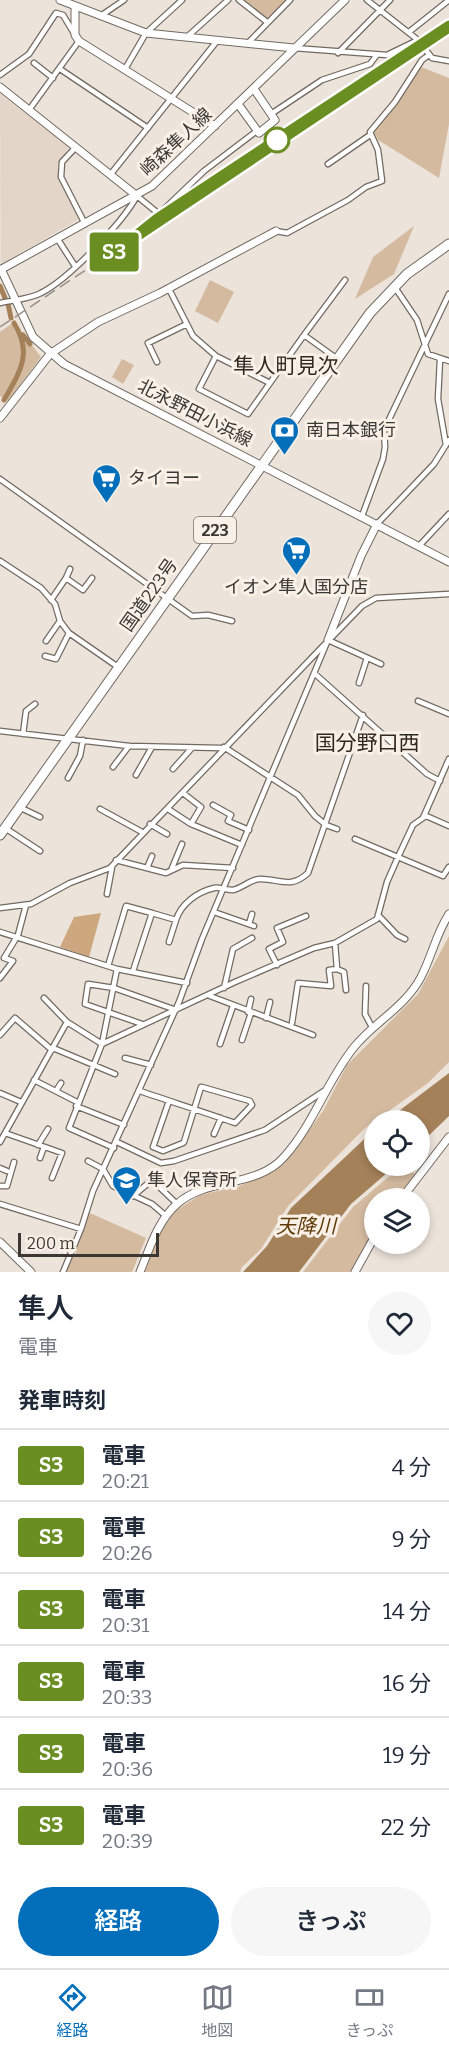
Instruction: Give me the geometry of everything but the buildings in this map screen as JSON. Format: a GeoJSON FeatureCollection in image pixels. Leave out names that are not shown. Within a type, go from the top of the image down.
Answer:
{"type":"FeatureCollection","features":[{"type":"Feature","properties":{"kind":"highway","name":"国道223号"},"geometry":{"type":"LineString","coordinates":[[3,831],[336,358],[394,286],[448,245]]}},
{"type":"Feature","properties":{"kind":"street"},"geometry":{"type":"LineString","coordinates":[[60,0],[75,8],[146,33],[217,41],[376,56],[396,52],[418,40]]}},
{"type":"Feature","properties":{"kind":"street"},"geometry":{"type":"LineString","coordinates":[[29,110],[60,69],[77,38],[75,8],[81,0]]}},
{"type":"Feature","properties":{"kind":"street"},"geometry":{"type":"LineString","coordinates":[[99,17],[124,0]]}},
{"type":"Feature","properties":{"kind":"street"},"geometry":{"type":"LineString","coordinates":[[125,69],[146,33],[182,0]]}},
{"type":"Feature","properties":{"kind":"street"},"geometry":{"type":"LineString","coordinates":[[188,37],[228,0]]}},
{"type":"Feature","properties":{"kind":"street"},"geometry":{"type":"LineString","coordinates":[[238,0],[267,22]]}},
{"type":"Feature","properties":{"kind":"street"},"geometry":{"type":"LineString","coordinates":[[248,43],[290,0]]}},
{"type":"Feature","properties":{"kind":"street","name":"崎森隼人線"},"geometry":{"type":"LineString","coordinates":[[0,269],[152,186],[345,0]]}},
{"type":"Feature","properties":{"kind":"street"},"geometry":{"type":"LineString","coordinates":[[367,0],[418,40],[434,60],[449,61]]}},
{"type":"Feature","properties":{"kind":"street"},"geometry":{"type":"LineString","coordinates":[[338,52],[390,0]]}},
{"type":"Feature","properties":{"kind":"street"},"geometry":{"type":"LineString","coordinates":[[409,32],[449,0]]}},
{"type":"Feature","properties":{"kind":"street"},"geometry":{"type":"LineString","coordinates":[[0,75],[29,54],[56,13],[63,15],[77,38],[215,126]]}},
{"type":"Feature","properties":{"kind":"street"},"geometry":{"type":"LineString","coordinates":[[110,175],[217,41]]}},
{"type":"Feature","properties":{"kind":"street"},"geometry":{"type":"LineString","coordinates":[[328,164],[370,135],[422,60],[429,55]]}},
{"type":"Feature","properties":{"kind":"street"},"geometry":{"type":"LineString","coordinates":[[270,114],[322,80],[370,64],[376,56]]}},
{"type":"Feature","properties":{"kind":"street"},"geometry":{"type":"LineString","coordinates":[[34,63],[53,78]]}},
{"type":"Feature","properties":{"kind":"street"},"geometry":{"type":"LineString","coordinates":[[60,69],[148,128]]}},
{"type":"Feature","properties":{"kind":"street"},"geometry":{"type":"LineString","coordinates":[[0,87],[159,214],[204,171],[258,130]]}},
{"type":"Feature","properties":{"kind":"street"},"geometry":{"type":"LineString","coordinates":[[238,104],[259,133],[275,120],[254,89]]}},
{"type":"Feature","properties":{"kind":"street"},"geometry":{"type":"LineString","coordinates":[[0,418],[3,407],[50,354],[98,322],[169,289],[276,231],[287,233],[348,200],[366,187],[382,181],[378,150],[370,135]]}},
{"type":"Feature","properties":{"kind":"street"},"geometry":{"type":"LineString","coordinates":[[75,148],[62,162],[61,173],[63,184],[85,224]]}},
{"type":"Feature","properties":{"kind":"street"},"geometry":{"type":"LineString","coordinates":[[0,303],[41,294],[75,266],[128,213],[137,196]]}},
{"type":"Feature","properties":{"kind":"street"},"geometry":{"type":"LineString","coordinates":[[57,238],[75,266]]}},
{"type":"Feature","properties":{"kind":"street","name":"北永野田小浜線"},"geometry":{"type":"LineString","coordinates":[[0,269],[13,300],[33,337],[50,354],[84,375],[262,464],[449,562]]}},
{"type":"Feature","properties":{"kind":"street"},"geometry":{"type":"LineString","coordinates":[[216,356],[199,389],[248,414],[345,280]]}},
{"type":"Feature","properties":{"kind":"street"},"geometry":{"type":"LineString","coordinates":[[394,286],[417,320],[428,354],[449,361]]}},
{"type":"Feature","properties":{"kind":"street"},"geometry":{"type":"LineString","coordinates":[[169,289],[193,336],[216,356],[270,383]]}},
{"type":"Feature","properties":{"kind":"street"},"geometry":{"type":"LineString","coordinates":[[362,516],[383,459],[384,430],[449,294]]}},
{"type":"Feature","properties":{"kind":"street"},"geometry":{"type":"LineString","coordinates":[[158,362],[148,343],[187,324]]}},
{"type":"Feature","properties":{"kind":"street"},"geometry":{"type":"LineString","coordinates":[[304,335],[336,358]]}},
{"type":"Feature","properties":{"kind":"street"},"geometry":{"type":"LineString","coordinates":[[63,1272],[81,1229],[93,1191],[176,1010],[213,912],[361,556],[377,524],[434,464],[448,443],[438,399],[440,359]]}},
{"type":"Feature","properties":{"kind":"street"},"geometry":{"type":"LineString","coordinates":[[0,479],[192,616],[208,615],[232,621]]}},
{"type":"Feature","properties":{"kind":"street"},"geometry":{"type":"LineString","coordinates":[[418,546],[449,514]]}},
{"type":"Feature","properties":{"kind":"street"},"geometry":{"type":"LineString","coordinates":[[0,561],[41,588],[55,604],[60,621],[69,633],[118,667]]}},
{"type":"Feature","properties":{"kind":"street"},"geometry":{"type":"LineString","coordinates":[[51,600],[70,569]]}},
{"type":"Feature","properties":{"kind":"street"},"geometry":{"type":"LineString","coordinates":[[66,578],[83,590],[92,578]]}},
{"type":"Feature","properties":{"kind":"street"},"geometry":{"type":"LineString","coordinates":[[0,908],[26,905],[112,864],[362,606],[376,598],[449,594]]}},
{"type":"Feature","properties":{"kind":"street"},"geometry":{"type":"LineString","coordinates":[[46,641],[60,621]]}},
{"type":"Feature","properties":{"kind":"street"},"geometry":{"type":"LineString","coordinates":[[45,656],[56,659],[69,633]]}},
{"type":"Feature","properties":{"kind":"street"},"geometry":{"type":"LineString","coordinates":[[328,640],[381,664]]}},
{"type":"Feature","properties":{"kind":"street"},"geometry":{"type":"LineString","coordinates":[[359,683],[367,658]]}},
{"type":"Feature","properties":{"kind":"street"},"geometry":{"type":"LineString","coordinates":[[314,673],[427,774],[440,781]]}},
{"type":"Feature","properties":{"kind":"street"},"geometry":{"type":"LineString","coordinates":[[418,701],[449,714]]}},
{"type":"Feature","properties":{"kind":"street"},"geometry":{"type":"LineString","coordinates":[[23,734],[26,711],[35,704]]}},
{"type":"Feature","properties":{"kind":"street"},"geometry":{"type":"LineString","coordinates":[[169,942],[180,908],[184,903],[213,888],[233,890],[256,879],[286,883],[302,878],[308,873],[363,715]]}},
{"type":"Feature","properties":{"kind":"street"},"geometry":{"type":"LineString","coordinates":[[0,731],[129,746],[219,750],[224,747]]}},
{"type":"Feature","properties":{"kind":"street"},"geometry":{"type":"LineString","coordinates":[[68,778],[80,756],[83,740]]}},
{"type":"Feature","properties":{"kind":"street"},"geometry":{"type":"LineString","coordinates":[[114,767],[129,746]]}},
{"type":"Feature","properties":{"kind":"street"},"geometry":{"type":"LineString","coordinates":[[136,774],[152,747]]}},
{"type":"Feature","properties":{"kind":"street"},"geometry":{"type":"LineString","coordinates":[[224,747],[270,779],[298,795],[326,825],[337,829]]}},
{"type":"Feature","properties":{"kind":"street"},"geometry":{"type":"LineString","coordinates":[[172,769],[191,749]]}},
{"type":"Feature","properties":{"kind":"street"},"geometry":{"type":"LineString","coordinates":[[102,1044],[141,1024],[277,965],[335,943],[377,919],[398,857],[413,825],[424,815],[449,759]]}},
{"type":"Feature","properties":{"kind":"street"},"geometry":{"type":"LineString","coordinates":[[183,793],[201,807],[191,824]]}},
{"type":"Feature","properties":{"kind":"street"},"geometry":{"type":"LineString","coordinates":[[213,805],[222,807],[231,815],[228,821],[249,830]]}},
{"type":"Feature","properties":{"kind":"street"},"geometry":{"type":"LineString","coordinates":[[20,807],[40,817]]}},
{"type":"Feature","properties":{"kind":"street"},"geometry":{"type":"LineString","coordinates":[[168,808],[191,824],[242,845]]}},
{"type":"Feature","properties":{"kind":"street"},"geometry":{"type":"LineString","coordinates":[[100,809],[142,832]]}},
{"type":"Feature","properties":{"kind":"street"},"geometry":{"type":"LineString","coordinates":[[424,815],[449,826]]}},
{"type":"Feature","properties":{"kind":"street"},"geometry":{"type":"LineString","coordinates":[[150,824],[167,834]]}},
{"type":"Feature","properties":{"kind":"street"},"geometry":{"type":"LineString","coordinates":[[3,831],[40,851]]}},
{"type":"Feature","properties":{"kind":"street"},"geometry":{"type":"LineString","coordinates":[[355,839],[443,876],[448,870]]}},
{"type":"Feature","properties":{"kind":"street"},"geometry":{"type":"LineString","coordinates":[[172,868],[182,844]]}},
{"type":"Feature","properties":{"kind":"street"},"geometry":{"type":"LineString","coordinates":[[149,876],[152,856]]}},
{"type":"Feature","properties":{"kind":"street"},"geometry":{"type":"LineString","coordinates":[[116,860],[166,873],[172,868],[183,865],[233,868]]}},
{"type":"Feature","properties":{"kind":"street"},"geometry":{"type":"LineString","coordinates":[[107,894],[112,864]]}},
{"type":"Feature","properties":{"kind":"street"},"geometry":{"type":"LineString","coordinates":[[0,978],[13,962],[2,957],[18,936],[26,905]]}},
{"type":"Feature","properties":{"kind":"street"},"geometry":{"type":"LineString","coordinates":[[108,966],[126,906],[176,920]]}},
{"type":"Feature","properties":{"kind":"street"},"geometry":{"type":"LineString","coordinates":[[213,912],[251,925],[252,914]]}},
{"type":"Feature","properties":{"kind":"street"},"geometry":{"type":"LineString","coordinates":[[133,971],[152,913]]}},
{"type":"Feature","properties":{"kind":"street"},"geometry":{"type":"LineString","coordinates":[[140,1272],[166,1216],[177,1204],[196,1192],[247,1178],[276,1164],[295,1142],[345,1058],[410,995],[422,976],[441,926],[449,914]]}},
{"type":"Feature","properties":{"kind":"street"},"geometry":{"type":"LineString","coordinates":[[378,915],[397,935],[405,939]]}},
{"type":"Feature","properties":{"kind":"street"},"geometry":{"type":"LineString","coordinates":[[277,965],[269,949],[283,942],[277,928],[306,916]]}},
{"type":"Feature","properties":{"kind":"street"},"geometry":{"type":"LineString","coordinates":[[0,932],[117,969],[187,983]]}},
{"type":"Feature","properties":{"kind":"street"},"geometry":{"type":"LineString","coordinates":[[224,988],[233,949],[252,938]]}},
{"type":"Feature","properties":{"kind":"street"},"geometry":{"type":"LineString","coordinates":[[335,943],[337,969]]}},
{"type":"Feature","properties":{"kind":"street"},"geometry":{"type":"LineString","coordinates":[[117,969],[102,1044],[92,1062],[69,1128],[161,1163],[174,1161],[265,1130],[327,1090]]}},
{"type":"Feature","properties":{"kind":"street"},"geometry":{"type":"LineString","coordinates":[[292,1023],[298,983],[331,986],[330,970],[337,969],[344,972],[346,990]]}},
{"type":"Feature","properties":{"kind":"street"},"geometry":{"type":"LineString","coordinates":[[141,1024],[85,1004],[88,984],[114,988],[176,1010]]}},
{"type":"Feature","properties":{"kind":"street"},"geometry":{"type":"LineString","coordinates":[[366,986],[365,1014],[373,1029]]}},
{"type":"Feature","properties":{"kind":"street"},"geometry":{"type":"LineString","coordinates":[[210,996],[249,1013],[313,1035]]}},
{"type":"Feature","properties":{"kind":"street"},"geometry":{"type":"LineString","coordinates":[[44,998],[67,1022],[102,1044]]}},
{"type":"Feature","properties":{"kind":"street"},"geometry":{"type":"LineString","coordinates":[[242,1040],[251,999]]}},
{"type":"Feature","properties":{"kind":"street"},"geometry":{"type":"LineString","coordinates":[[266,1018],[270,1002]]}},
{"type":"Feature","properties":{"kind":"street"},"geometry":{"type":"LineString","coordinates":[[220,1044],[233,1006]]}},
{"type":"Feature","properties":{"kind":"street"},"geometry":{"type":"LineString","coordinates":[[0,1035],[15,1018],[52,1049],[92,1062],[115,1074]]}},
{"type":"Feature","properties":{"kind":"street"},"geometry":{"type":"LineString","coordinates":[[0,1142],[67,1022]]}},
{"type":"Feature","properties":{"kind":"street"},"geometry":{"type":"LineString","coordinates":[[125,1058],[151,1065]]}},
{"type":"Feature","properties":{"kind":"street"},"geometry":{"type":"LineString","coordinates":[[34,1080],[77,1104],[124,1125]]}},
{"type":"Feature","properties":{"kind":"street"},"geometry":{"type":"LineString","coordinates":[[56,1091],[61,1083]]}},
{"type":"Feature","properties":{"kind":"street"},"geometry":{"type":"LineString","coordinates":[[140,1091],[169,1101],[194,1109],[236,1123],[252,1103],[202,1087],[194,1109],[183,1143],[160,1151],[153,1147],[169,1101]]}},
{"type":"Feature","properties":{"kind":"street"},"geometry":{"type":"LineString","coordinates":[[0,1093],[21,1102]]}},
{"type":"Feature","properties":{"kind":"street"},"geometry":{"type":"LineString","coordinates":[[214,1134],[221,1118]]}},
{"type":"Feature","properties":{"kind":"street"},"geometry":{"type":"LineString","coordinates":[[0,1126],[6,1131],[62,1153],[52,1178]]}},
{"type":"Feature","properties":{"kind":"street"},"geometry":{"type":"LineString","coordinates":[[40,1158],[41,1146],[48,1129]]}},
{"type":"Feature","properties":{"kind":"street"},"geometry":{"type":"LineString","coordinates":[[410,1188],[449,1137]]}},
{"type":"Feature","properties":{"kind":"street"},"geometry":{"type":"LineString","coordinates":[[88,1161],[103,1169],[113,1186],[152,1204],[166,1216]]}},
{"type":"Feature","properties":{"kind":"street"},"geometry":{"type":"LineString","coordinates":[[0,1186],[7,1186],[14,1162]]}},
{"type":"Feature","properties":{"kind":"street"},"geometry":{"type":"LineString","coordinates":[[0,1167],[7,1170]]}},
{"type":"Feature","properties":{"kind":"street"},"geometry":{"type":"LineString","coordinates":[[133,1196],[152,1180],[177,1204]]}},
{"type":"Feature","properties":{"kind":"street"},"geometry":{"type":"LineString","coordinates":[[0,1204],[81,1229]]}},
{"type":"Feature","properties":{"kind":"street"},"geometry":{"type":"LineString","coordinates":[[0,1242],[31,1272]]}},
{"type":"Feature","properties":{"kind":"street"},"geometry":{"type":"LineString","coordinates":[[355,1272],[365,1254]]}},
{"type":"Feature","properties":{"kind":"shaded area"},"geometry":{"type":"Polygon","coordinates":[[[241,0],[287,0],[267,18],[241,0]]]}},
{"type":"Feature","properties":{"kind":"shaded area"},"geometry":{"type":"Polygon","coordinates":[[[421,67],[449,78],[449,124],[439,178],[378,140],[374,132],[421,67]]]}},
{"type":"Feature","properties":{"kind":"shaded area"},"geometry":{"type":"Polygon","coordinates":[[[0,94],[69,147],[58,164],[58,178],[79,219],[1,264],[0,94]]]}},
{"type":"Feature","properties":{"kind":"shaded area"},"geometry":{"type":"Polygon","coordinates":[[[414,226],[394,274],[355,299],[373,257],[414,226]]]}},
{"type":"Feature","properties":{"kind":"shaded area"},"geometry":{"type":"Polygon","coordinates":[[[210,280],[234,292],[218,323],[195,311],[210,280]]]}},
{"type":"Feature","properties":{"kind":"shaded area"},"geometry":{"type":"Polygon","coordinates":[[[14,322],[41,357],[8,401],[0,396],[0,332],[14,322]]]}},
{"type":"Feature","properties":{"kind":"shaded area"},"geometry":{"type":"Polygon","coordinates":[[[122,359],[134,365],[123,384],[112,377],[122,359]]]}},
{"type":"Feature","properties":{"kind":"shaded area"},"geometry":{"type":"Polygon","coordinates":[[[101,913],[89,957],[60,947],[74,917],[101,913]]]}},
{"type":"Feature","properties":{"kind":"shaded area"},"geometry":{"type":"Polygon","coordinates":[[[449,936],[449,1062],[428,1083],[390,1110],[364,1110],[364,1129],[288,1206],[261,1249],[242,1267],[240,1272],[143,1272],[152,1247],[172,1213],[200,1195],[240,1186],[283,1165],[323,1111],[347,1065],[418,994],[449,936]]]}},
{"type":"Feature","properties":{"kind":"shaded area"},"geometry":{"type":"Polygon","coordinates":[[[390,1176],[414,1176],[405,1188],[375,1188],[390,1176]]]}},
{"type":"Feature","properties":{"kind":"shaded area"},"geometry":{"type":"Polygon","coordinates":[[[364,1198],[364,1248],[350,1272],[303,1272],[353,1207],[364,1198]]]}},
{"type":"Feature","properties":{"kind":"shaded area"},"geometry":{"type":"Polygon","coordinates":[[[90,1213],[146,1238],[132,1272],[64,1272],[90,1213]]]}},
{"type":"Feature","properties":{"kind":"water"},"geometry":{"type":"Polygon","coordinates":[[[449,1073],[449,1116],[430,1134],[430,1110],[400,1110],[449,1073]]]}},
{"type":"Feature","properties":{"kind":"water","name":"天降川"},"geometry":{"type":"Polygon","coordinates":[[[364,1139],[364,1176],[383,1176],[370,1188],[364,1188],[364,1193],[351,1204],[299,1272],[243,1272],[267,1246],[291,1208],[364,1139]]]}},
{"type":"Feature","properties":{"kind":"waterway"},"geometry":{"type":"LineString","coordinates":[[0,286],[5,298]]}},
{"type":"Feature","properties":{"kind":"waterway"},"geometry":{"type":"LineString","coordinates":[[8,304],[11,318]]}},
{"type":"Feature","properties":{"kind":"waterway"},"geometry":{"type":"LineString","coordinates":[[4,400],[22,362],[23,344],[14,323]]}},
{"type":"Feature","properties":{"kind":"waterway"},"geometry":{"type":"LineString","coordinates":[[23,335],[30,344]]}},
{"type":"Feature","properties":{"kind":"railway"},"geometry":{"type":"LineString","coordinates":[[427,44],[449,28]]}},
{"type":"Feature","properties":{"kind":"railway"},"geometry":{"type":"LineString","coordinates":[[0,327],[433,39]]}},
{"type":"Feature","properties":{"kind":"train","name":"S3"},"geometry":{"type":"LineString","coordinates":[[449,25],[157,218],[113,253],[449,28]]}},
{"type":"Feature","properties":{"kind":"place","name":"南日本銀行"},"geometry":{"type":"Point","coordinates":[285,456]}},
{"type":"Feature","properties":{"kind":"place","name":"タイヨー"},"geometry":{"type":"Point","coordinates":[107,504]}},
{"type":"Feature","properties":{"kind":"place","name":"イオン隼人国分店"},"geometry":{"type":"Point","coordinates":[296,576]}},
{"type":"Feature","properties":{"kind":"place","name":"隼人保育所"},"geometry":{"type":"Point","coordinates":[126,1206]}},
{"type":"Feature","properties":{"kind":"district","name":"隼人町見次"},"geometry":{"type":"Point","coordinates":[286,366]}},
{"type":"Feature","properties":{"kind":"district","name":"国分野口西"},"geometry":{"type":"Point","coordinates":[367,743]}}]}
